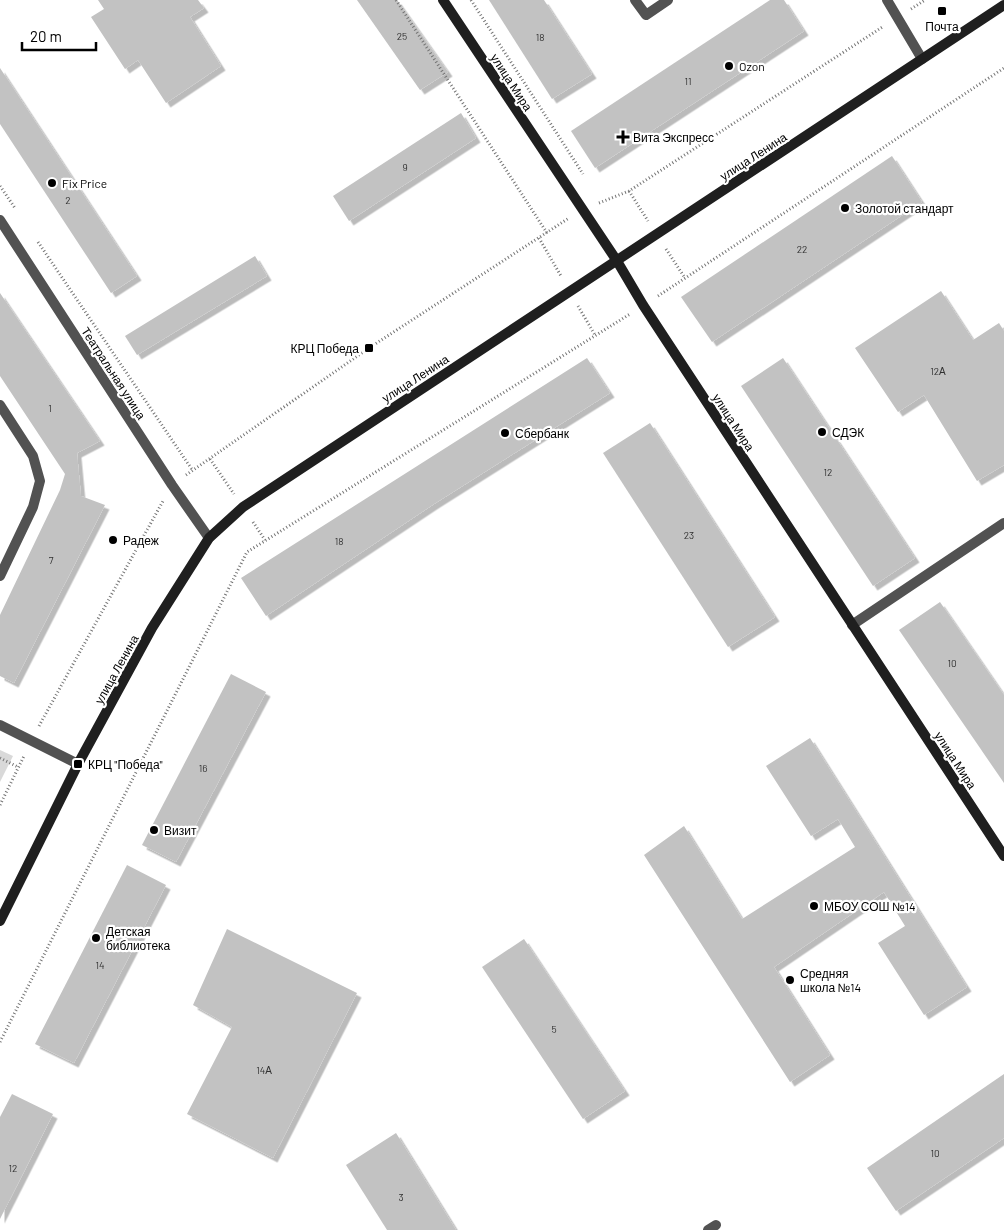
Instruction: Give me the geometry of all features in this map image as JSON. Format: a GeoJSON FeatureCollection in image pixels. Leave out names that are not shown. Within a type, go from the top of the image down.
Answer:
{"type":"FeatureCollection","features":[{"type":"Feature","properties":{"kind":"main road","name":"улица Мира"},"geometry":{"type":"LineString","coordinates":[[443,0],[581,210],[617,261],[643,306],[1004,856]]}},
{"type":"Feature","properties":{"kind":"main road","name":"улица Ленина"},"geometry":{"type":"LineString","coordinates":[[0,922],[78,764],[152,628],[209,538],[243,507],[1004,6]]}},
{"type":"Feature","properties":{"kind":"street"},"geometry":{"type":"LineString","coordinates":[[635,0],[646,15],[668,0]]}},
{"type":"Feature","properties":{"kind":"street"},"geometry":{"type":"LineString","coordinates":[[887,0],[922,59]]}},
{"type":"Feature","properties":{"kind":"street","name":"Театральная улица"},"geometry":{"type":"LineString","coordinates":[[0,220],[172,485],[209,538]]}},
{"type":"Feature","properties":{"kind":"street"},"geometry":{"type":"LineString","coordinates":[[0,405],[33,456],[40,481],[32,507],[0,576]]}},
{"type":"Feature","properties":{"kind":"street"},"geometry":{"type":"LineString","coordinates":[[852,626],[1004,523]]}},
{"type":"Feature","properties":{"kind":"street"},"geometry":{"type":"LineString","coordinates":[[0,725],[78,764]]}},
{"type":"Feature","properties":{"kind":"path"},"geometry":{"type":"LineString","coordinates":[[396,0],[547,233]]}},
{"type":"Feature","properties":{"kind":"path"},"geometry":{"type":"LineString","coordinates":[[471,0],[585,178]]}},
{"type":"Feature","properties":{"kind":"path"},"geometry":{"type":"LineString","coordinates":[[0,805],[31,741],[172,485],[369,348],[581,210],[629,192],[925,0]]}},
{"type":"Feature","properties":{"kind":"path"},"geometry":{"type":"LineString","coordinates":[[0,1042],[247,552],[643,306],[1004,68]]}},
{"type":"Feature","properties":{"kind":"path"},"geometry":{"type":"LineString","coordinates":[[0,186],[16,210]]}},
{"type":"Feature","properties":{"kind":"path"},"geometry":{"type":"LineString","coordinates":[[596,194],[601,202]]}},
{"type":"Feature","properties":{"kind":"path"},"geometry":{"type":"LineString","coordinates":[[33,235],[193,470]]}},
{"type":"Feature","properties":{"kind":"path"},"geometry":{"type":"LineString","coordinates":[[0,758],[18,767]]}},
{"type":"Feature","properties":{"kind":"shaded area"},"geometry":{"type":"Polygon","coordinates":[[[0,750],[13,756],[0,782],[0,750]]]}},
{"type":"Feature","properties":{"kind":"building"},"geometry":{"type":"Polygon","coordinates":[[[98,0],[198,0],[204,8],[190,17],[221,66],[166,103],[138,60],[125,69],[91,17],[104,9],[98,0]]]}},
{"type":"Feature","properties":{"kind":"building"},"geometry":{"type":"Polygon","coordinates":[[[357,0],[397,0],[448,72],[420,90],[357,0]]]}},
{"type":"Feature","properties":{"kind":"building"},"geometry":{"type":"Polygon","coordinates":[[[489,0],[544,0],[592,74],[552,99],[489,0]]]}},
{"type":"Feature","properties":{"kind":"building"},"geometry":{"type":"Polygon","coordinates":[[[770,0],[784,0],[804,31],[595,168],[571,131],[770,0]]]}},
{"type":"Feature","properties":{"kind":"building"},"geometry":{"type":"Polygon","coordinates":[[[0,68],[137,276],[111,293],[0,124],[0,68]]]}},
{"type":"Feature","properties":{"kind":"building"},"geometry":{"type":"Polygon","coordinates":[[[461,113],[476,138],[349,221],[333,196],[461,113]]]}},
{"type":"Feature","properties":{"kind":"building"},"geometry":{"type":"Polygon","coordinates":[[[892,156],[922,202],[712,342],[681,297],[892,156]]]}},
{"type":"Feature","properties":{"kind":"building"},"geometry":{"type":"Polygon","coordinates":[[[255,256],[267,276],[137,355],[125,336],[255,256]]]}},
{"type":"Feature","properties":{"kind":"building"},"geometry":{"type":"Polygon","coordinates":[[[941,291],[973,340],[999,323],[1004,331],[1004,465],[977,481],[924,395],[898,412],[855,348],[941,291]]]}},
{"type":"Feature","properties":{"kind":"building"},"geometry":{"type":"Polygon","coordinates":[[[0,293],[100,441],[77,453],[81,496],[105,505],[14,683],[0,676],[0,615],[60,490],[65,474],[0,376],[0,293]]]}},
{"type":"Feature","properties":{"kind":"building"},"geometry":{"type":"Polygon","coordinates":[[[587,358],[610,393],[434,504],[266,616],[241,578],[587,358]]]}},
{"type":"Feature","properties":{"kind":"building"},"geometry":{"type":"Polygon","coordinates":[[[783,358],[915,558],[873,586],[741,386],[783,358]]]}},
{"type":"Feature","properties":{"kind":"building"},"geometry":{"type":"Polygon","coordinates":[[[650,423],[775,617],[728,647],[603,453],[650,423]]]}},
{"type":"Feature","properties":{"kind":"building"},"geometry":{"type":"Polygon","coordinates":[[[940,602],[1004,695],[1004,783],[899,630],[940,602]]]}},
{"type":"Feature","properties":{"kind":"building"},"geometry":{"type":"Polygon","coordinates":[[[231,674],[266,692],[176,862],[142,845],[231,674]]]}},
{"type":"Feature","properties":{"kind":"building","name":"МБОУ СОШ №14"},"geometry":{"type":"Polygon","coordinates":[[[810,738],[967,987],[924,1015],[878,943],[905,926],[884,892],[774,967],[830,1055],[790,1082],[644,855],[684,826],[742,919],[855,847],[838,819],[811,836],[766,766],[810,738]]]}},
{"type":"Feature","properties":{"kind":"building"},"geometry":{"type":"Polygon","coordinates":[[[127,865],[166,885],[74,1063],[35,1044],[127,865]]]}},
{"type":"Feature","properties":{"kind":"building"},"geometry":{"type":"Polygon","coordinates":[[[227,929],[357,993],[273,1158],[187,1114],[232,1027],[193,1005],[227,929]]]}},
{"type":"Feature","properties":{"kind":"building"},"geometry":{"type":"Polygon","coordinates":[[[524,939],[625,1091],[583,1119],[482,967],[524,939]]]}},
{"type":"Feature","properties":{"kind":"building"},"geometry":{"type":"Polygon","coordinates":[[[1004,1074],[1004,1138],[896,1211],[867,1168],[1004,1074]]]}},
{"type":"Feature","properties":{"kind":"building"},"geometry":{"type":"Polygon","coordinates":[[[12,1094],[53,1114],[0,1219],[0,1117],[12,1094]]]}},
{"type":"Feature","properties":{"kind":"building"},"geometry":{"type":"Polygon","coordinates":[[[396,1133],[456,1230],[387,1230],[346,1165],[396,1133]]]}},
{"type":"Feature","properties":{"kind":"place","name":"Почта"},"geometry":{"type":"Point","coordinates":[942,11]}},
{"type":"Feature","properties":{"kind":"place","name":"Ozon"},"geometry":{"type":"Point","coordinates":[729,66]}},
{"type":"Feature","properties":{"kind":"place","name":"Вита Экспресс"},"geometry":{"type":"Point","coordinates":[623,137]}},
{"type":"Feature","properties":{"kind":"place","name":"Fix Price"},"geometry":{"type":"Point","coordinates":[52,183]}},
{"type":"Feature","properties":{"kind":"place","name":"Золотой стандарт"},"geometry":{"type":"Point","coordinates":[845,208]}},
{"type":"Feature","properties":{"kind":"place","name":"КРЦ Победа"},"geometry":{"type":"Point","coordinates":[369,348]}},
{"type":"Feature","properties":{"kind":"place","name":"СДЭК"},"geometry":{"type":"Point","coordinates":[822,432]}},
{"type":"Feature","properties":{"kind":"place","name":"Сбербанк"},"geometry":{"type":"Point","coordinates":[505,433]}},
{"type":"Feature","properties":{"kind":"place","name":"Радеж"},"geometry":{"type":"Point","coordinates":[113,540]}},
{"type":"Feature","properties":{"kind":"place","name":"КРЦ \"Победа\""},"geometry":{"type":"Point","coordinates":[78,764]}},
{"type":"Feature","properties":{"kind":"place","name":"Визит"},"geometry":{"type":"Point","coordinates":[154,830]}},
{"type":"Feature","properties":{"kind":"place","name":"МБОУ СОШ №14"},"geometry":{"type":"Point","coordinates":[814,906]}},
{"type":"Feature","properties":{"kind":"place","name":"Детская библиотека"},"geometry":{"type":"Point","coordinates":[96,938]}},
{"type":"Feature","properties":{"kind":"place","name":"Средняя школа №14"},"geometry":{"type":"Point","coordinates":[790,980]}}]}
